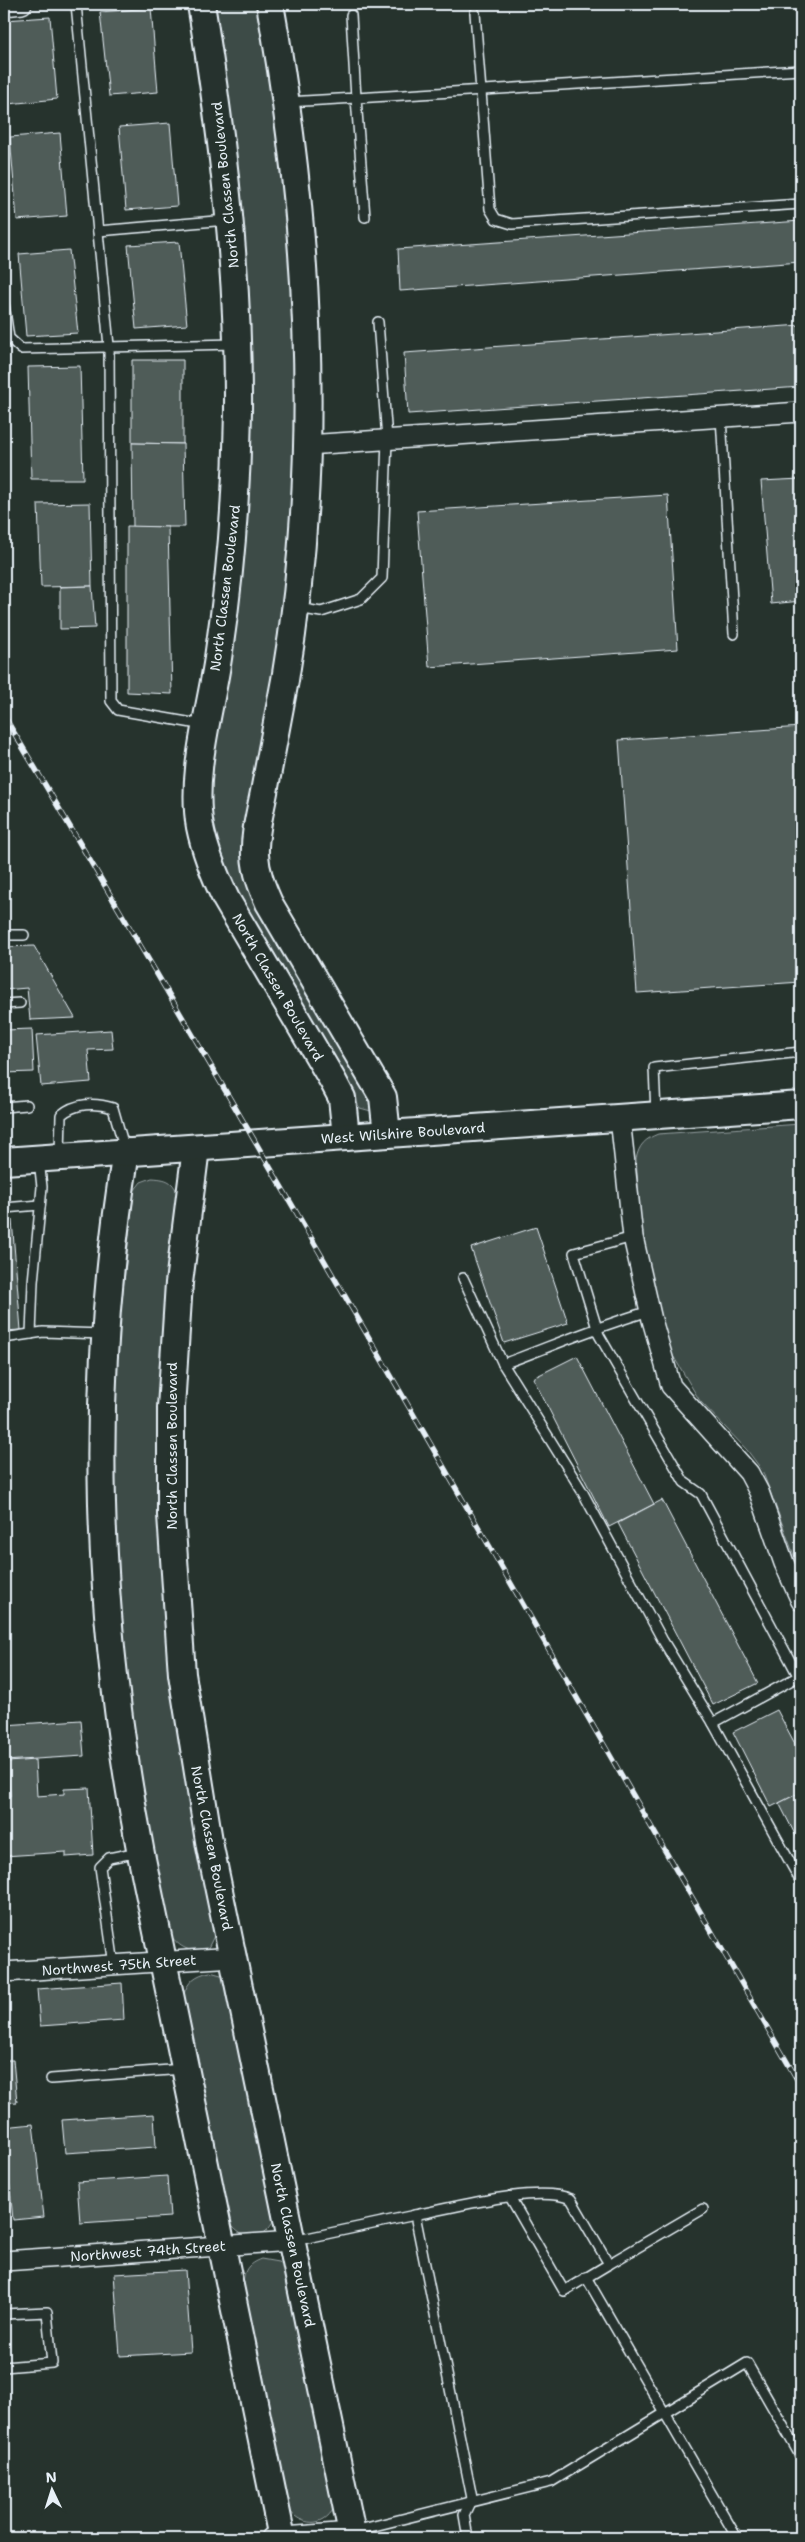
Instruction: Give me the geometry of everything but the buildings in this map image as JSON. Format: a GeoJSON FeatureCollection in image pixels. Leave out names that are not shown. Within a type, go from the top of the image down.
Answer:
{"type":"FeatureCollection","features":[{"type":"Feature","properties":{"kind":"street"},"geometry":{"type":"LineString","coordinates":[[4,6],[22,4]]}},
{"type":"Feature","properties":{"kind":"street","name":"North Classen Boulevard"},"geometry":{"type":"LineString","coordinates":[[201,4],[218,106],[230,220],[238,344],[236,489],[232,540],[219,651],[197,796],[204,846],[226,899],[342,1098],[346,1138]]}},
{"type":"Feature","properties":{"kind":"street"},"geometry":{"type":"LineString","coordinates":[[270,4],[287,102],[303,249],[307,327],[307,445],[295,607],[277,724],[256,838],[256,868],[269,903],[383,1097],[387,1134]]}},
{"type":"Feature","properties":{"kind":"street"},"geometry":{"type":"LineString","coordinates":[[307,445],[801,412]]}},
{"type":"Feature","properties":{"kind":"street","name":"West Wilshire Boulevard"},"geometry":{"type":"LineString","coordinates":[[4,1161],[801,1105]]}},
{"type":"Feature","properties":{"kind":"street"},"geometry":{"type":"LineString","coordinates":[[620,1118],[633,1237],[650,1311],[671,1386],[749,1473],[759,1492],[784,1563],[801,1601]]}},
{"type":"Feature","properties":{"kind":"street","name":"North Classen Boulevard"},"geometry":{"type":"LineString","coordinates":[[196,1148],[173,1351],[170,1515],[177,1626],[188,1716],[210,1847],[352,2535]]}},
{"type":"Feature","properties":{"kind":"street"},"geometry":{"type":"LineString","coordinates":[[126,1152],[114,1234],[105,1334],[101,1432],[105,1597],[112,1677],[126,1778],[282,2538]]}},
{"type":"Feature","properties":{"kind":"street","name":"Northwest 75th Street"},"geometry":{"type":"LineString","coordinates":[[4,1972],[234,1957]]}},
{"type":"Feature","properties":{"kind":"street","name":"Northwest 74th Street"},"geometry":{"type":"LineString","coordinates":[[4,2261],[292,2241]]}},
{"type":"Feature","properties":{"kind":"street"},"geometry":{"type":"LineString","coordinates":[[271,2538],[352,2535]]}},
{"type":"Feature","properties":{"kind":"lane"},"geometry":{"type":"LineString","coordinates":[[76,4],[109,346],[111,701],[118,710],[207,725]]}},
{"type":"Feature","properties":{"kind":"lane"},"geometry":{"type":"LineString","coordinates":[[475,13],[490,209],[496,219],[512,224],[801,204]]}},
{"type":"Feature","properties":{"kind":"lane"},"geometry":{"type":"LineString","coordinates":[[351,15],[365,217]]}},
{"type":"Feature","properties":{"kind":"lane"},"geometry":{"type":"LineString","coordinates":[[287,102],[801,70]]}},
{"type":"Feature","properties":{"kind":"lane"},"geometry":{"type":"LineString","coordinates":[[98,231],[230,220]]}},
{"type":"Feature","properties":{"kind":"lane"},"geometry":{"type":"LineString","coordinates":[[4,304],[9,338],[21,350],[109,346],[238,344]]}},
{"type":"Feature","properties":{"kind":"lane"},"geometry":{"type":"LineString","coordinates":[[295,607],[321,612],[361,599],[382,578],[387,440],[378,322]]}},
{"type":"Feature","properties":{"kind":"lane"},"geometry":{"type":"LineString","coordinates":[[721,417],[734,634]]}},
{"type":"Feature","properties":{"kind":"lane"},"geometry":{"type":"LineString","coordinates":[[4,935],[24,935]]}},
{"type":"Feature","properties":{"kind":"lane"},"geometry":{"type":"LineString","coordinates":[[4,1004],[20,1003]]}},
{"type":"Feature","properties":{"kind":"lane"},"geometry":{"type":"LineString","coordinates":[[656,1116],[654,1068],[801,1052]]}},
{"type":"Feature","properties":{"kind":"lane"},"geometry":{"type":"LineString","coordinates":[[31,1334],[33,1282],[42,1187],[61,1115],[69,1108],[98,1103],[113,1108],[126,1152]]}},
{"type":"Feature","properties":{"kind":"lane"},"geometry":{"type":"LineString","coordinates":[[4,1107],[27,1105]]}},
{"type":"Feature","properties":{"kind":"lane"},"geometry":{"type":"LineString","coordinates":[[4,1208],[40,1205]]}},
{"type":"Feature","properties":{"kind":"lane"},"geometry":{"type":"LineString","coordinates":[[633,1237],[574,1254],[598,1330],[684,1482],[700,1494],[800,1677],[713,1723]]}},
{"type":"Feature","properties":{"kind":"lane"},"geometry":{"type":"LineString","coordinates":[[463,1278],[504,1364],[582,1491],[662,1639],[713,1723],[801,1882]]}},
{"type":"Feature","properties":{"kind":"lane"},"geometry":{"type":"LineString","coordinates":[[504,1364],[598,1330],[615,1321],[650,1311]]}},
{"type":"Feature","properties":{"kind":"lane"},"geometry":{"type":"LineString","coordinates":[[4,1338],[44,1332],[105,1334]]}},
{"type":"Feature","properties":{"kind":"lane"},"geometry":{"type":"LineString","coordinates":[[114,1965],[100,1867],[109,1858],[141,1852]]}},
{"type":"Feature","properties":{"kind":"lane"},"geometry":{"type":"LineString","coordinates":[[52,2079],[186,2068]]}},
{"type":"Feature","properties":{"kind":"lane"},"geometry":{"type":"LineString","coordinates":[[292,2241],[510,2197],[548,2194],[571,2199],[609,2264]]}},
{"type":"Feature","properties":{"kind":"lane"},"geometry":{"type":"LineString","coordinates":[[510,2197],[564,2291],[703,2209]]}},
{"type":"Feature","properties":{"kind":"lane"},"geometry":{"type":"LineString","coordinates":[[415,2215],[472,2498],[464,2515],[468,2538]]}},
{"type":"Feature","properties":{"kind":"lane"},"geometry":{"type":"LineString","coordinates":[[586,2277],[737,2538]]}},
{"type":"Feature","properties":{"kind":"lane"},"geometry":{"type":"LineString","coordinates":[[4,2314],[47,2312],[52,2363],[4,2367]]}},
{"type":"Feature","properties":{"kind":"lane"},"geometry":{"type":"LineString","coordinates":[[352,2535],[552,2482],[665,2415],[747,2363],[801,2457]]}},
{"type":"Feature","properties":{"kind":"shaded area"},"geometry":{"type":"Polygon","coordinates":[[[210,4],[260,4],[289,202],[297,439],[289,568],[276,681],[247,840],[373,1101],[371,1111],[360,1108],[227,880],[219,863],[206,795],[239,573],[210,4]]]}},
{"type":"Feature","properties":{"kind":"shaded area"},"geometry":{"type":"Polygon","coordinates":[[[801,1124],[801,1574],[762,1470],[747,1450],[700,1401],[669,1349],[644,1263],[636,1159],[643,1143],[658,1134],[801,1124]]]}},
{"type":"Feature","properties":{"kind":"shaded area"},"geometry":{"type":"Polygon","coordinates":[[[152,1178],[163,1179],[173,1185],[180,1200],[162,1396],[219,1926],[208,1948],[197,1950],[184,1948],[172,1937],[143,1794],[126,1687],[120,1606],[115,1506],[115,1362],[134,1191],[141,1182],[152,1178]]]}},
{"type":"Feature","properties":{"kind":"shaded area"},"geometry":{"type":"Polygon","coordinates":[[[210,1972],[221,1975],[228,1985],[275,2219],[270,2227],[259,2236],[253,2237],[241,2234],[229,2222],[183,1996],[187,1986],[193,1980],[200,1975],[210,1972]]]}},
{"type":"Feature","properties":{"kind":"shaded area"},"geometry":{"type":"Polygon","coordinates":[[[261,2259],[278,2262],[285,2267],[334,2508],[324,2519],[318,2522],[299,2519],[288,2509],[243,2287],[245,2272],[252,2263],[261,2259]]]}},
{"type":"Feature","properties":{"kind":"railway"},"geometry":{"type":"LineString","coordinates":[[4,716],[305,1228],[801,2086]]}}]}
